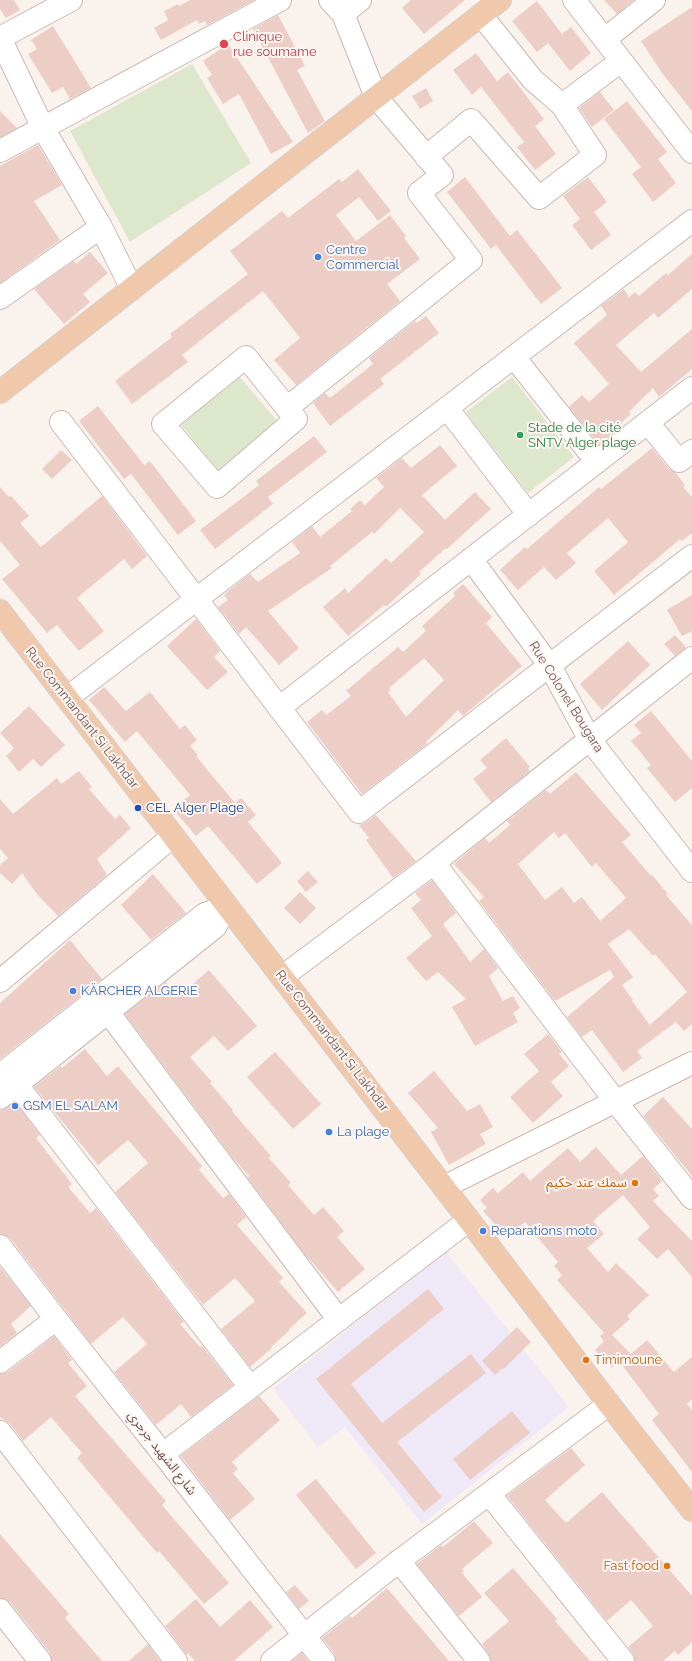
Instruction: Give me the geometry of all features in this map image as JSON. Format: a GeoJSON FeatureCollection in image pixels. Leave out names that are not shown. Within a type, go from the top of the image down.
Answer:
{"type":"FeatureCollection","features":[{"type":"Feature","properties":{"kind":"main road"},"geometry":{"type":"LineString","coordinates":[[0,392],[500,0]]}},
{"type":"Feature","properties":{"kind":"main road","name":"Rue Commandant Si Lakhdar"},"geometry":{"type":"LineString","coordinates":[[0,611],[692,1510]]}},
{"type":"Feature","properties":{"kind":"street"},"geometry":{"type":"LineString","coordinates":[[71,0],[0,38],[43,128],[101,227],[132,290]]}},
{"type":"Feature","properties":{"kind":"street"},"geometry":{"type":"LineString","coordinates":[[0,151],[280,0]]}},
{"type":"Feature","properties":{"kind":"street"},"geometry":{"type":"LineString","coordinates":[[287,408],[470,260],[419,193],[442,175],[376,97],[336,7],[360,0]]}},
{"type":"Feature","properties":{"kind":"street"},"geometry":{"type":"LineString","coordinates":[[574,0],[692,152]]}},
{"type":"Feature","properties":{"kind":"street"},"geometry":{"type":"LineString","coordinates":[[605,39],[654,0]]}},
{"type":"Feature","properties":{"kind":"street"},"geometry":{"type":"LineString","coordinates":[[426,157],[471,120],[539,198],[595,155],[562,104],[533,80],[481,15]]}},
{"type":"Feature","properties":{"kind":"street"},"geometry":{"type":"LineString","coordinates":[[562,104],[622,61]]}},
{"type":"Feature","properties":{"kind":"street"},"geometry":{"type":"LineString","coordinates":[[67,698],[692,221]]}},
{"type":"Feature","properties":{"kind":"street"},"geometry":{"type":"LineString","coordinates":[[0,298],[101,227]]}},
{"type":"Feature","properties":{"kind":"street"},"geometry":{"type":"LineString","coordinates":[[246,357],[287,408],[296,419],[217,487],[162,424],[246,357]]}},
{"type":"Feature","properties":{"kind":"street"},"geometry":{"type":"LineString","coordinates":[[514,357],[597,462]]}},
{"type":"Feature","properties":{"kind":"street"},"geometry":{"type":"LineString","coordinates":[[279,708],[692,388]]}},
{"type":"Feature","properties":{"kind":"street"},"geometry":{"type":"LineString","coordinates":[[447,408],[529,515]]}},
{"type":"Feature","properties":{"kind":"street"},"geometry":{"type":"LineString","coordinates":[[61,422],[359,812],[692,556]]}},
{"type":"Feature","properties":{"kind":"street"},"geometry":{"type":"LineString","coordinates":[[648,422],[679,461],[692,451]]}},
{"type":"Feature","properties":{"kind":"street","name":"Rue Colonel Bougara"},"geometry":{"type":"LineString","coordinates":[[472,559],[550,666],[590,740],[692,871]]}},
{"type":"Feature","properties":{"kind":"street"},"geometry":{"type":"LineString","coordinates":[[282,977],[434,863],[692,658]]}},
{"type":"Feature","properties":{"kind":"street"},"geometry":{"type":"LineString","coordinates":[[0,981],[173,836]]}},
{"type":"Feature","properties":{"kind":"street"},"geometry":{"type":"LineString","coordinates":[[434,863],[616,1102],[692,1198]]}},
{"type":"Feature","properties":{"kind":"street"},"geometry":{"type":"LineString","coordinates":[[6,1086],[108,1012],[215,927],[227,906]]}},
{"type":"Feature","properties":{"kind":"street"},"geometry":{"type":"LineString","coordinates":[[6,1086],[205,914],[227,906]]}},
{"type":"Feature","properties":{"kind":"street"},"geometry":{"type":"LineString","coordinates":[[108,1012],[339,1320]]}},
{"type":"Feature","properties":{"kind":"street"},"geometry":{"type":"LineString","coordinates":[[444,1187],[692,1063]]}},
{"type":"Feature","properties":{"kind":"street"},"geometry":{"type":"LineString","coordinates":[[6,1086],[250,1387]]}},
{"type":"Feature","properties":{"kind":"street"},"geometry":{"type":"LineString","coordinates":[[163,1454],[469,1220]]}},
{"type":"Feature","properties":{"kind":"street","name":"شارع الشهيد جرجري"},"geometry":{"type":"LineString","coordinates":[[0,1246],[56,1320],[163,1454],[324,1661]]}},
{"type":"Feature","properties":{"kind":"street"},"geometry":{"type":"LineString","coordinates":[[0,1362],[56,1320]]}},
{"type":"Feature","properties":{"kind":"street"},"geometry":{"type":"LineString","coordinates":[[272,1661],[398,1561],[490,1495],[609,1404]]}},
{"type":"Feature","properties":{"kind":"street"},"geometry":{"type":"LineString","coordinates":[[0,1432],[176,1661]]}},
{"type":"Feature","properties":{"kind":"street"},"geometry":{"type":"LineString","coordinates":[[490,1495],[622,1661]]}},
{"type":"Feature","properties":{"kind":"street"},"geometry":{"type":"LineString","coordinates":[[398,1561],[479,1661]]}},
{"type":"Feature","properties":{"kind":"street"},"geometry":{"type":"LineString","coordinates":[[0,1610],[40,1661]]}},
{"type":"Feature","properties":{"kind":"shaded area"},"geometry":{"type":"Polygon","coordinates":[[[446,1252],[569,1407],[422,1524],[345,1427],[318,1447],[273,1389],[446,1252]]]}},
{"type":"Feature","properties":{"kind":"green space"},"geometry":{"type":"Polygon","coordinates":[[[192,64],[251,163],[130,242],[70,131],[192,64]]]}},
{"type":"Feature","properties":{"kind":"green space"},"geometry":{"type":"Polygon","coordinates":[[[240,377],[277,421],[218,470],[181,425],[240,377]]]}},
{"type":"Feature","properties":{"kind":"green space","name":"Stade de la cité SNTV Alger plage"},"geometry":{"type":"Polygon","coordinates":[[[512,377],[574,457],[528,493],[466,412],[512,377]]]}},
{"type":"Feature","properties":{"kind":"building"},"geometry":{"type":"Polygon","coordinates":[[[0,0],[14,0],[20,10],[6,18],[0,9],[0,0]]]}},
{"type":"Feature","properties":{"kind":"building"},"geometry":{"type":"Polygon","coordinates":[[[190,0],[254,0],[207,25],[205,21],[199,24],[197,20],[161,40],[154,28],[168,20],[164,11],[178,4],[179,6],[190,0]]]}},
{"type":"Feature","properties":{"kind":"building"},"geometry":{"type":"Polygon","coordinates":[[[411,0],[465,0],[424,34],[402,8],[411,0]]]}},
{"type":"Feature","properties":{"kind":"building"},"geometry":{"type":"Polygon","coordinates":[[[604,0],[634,0],[617,14],[604,0]]]}},
{"type":"Feature","properties":{"kind":"building"},"geometry":{"type":"Polygon","coordinates":[[[537,1],[562,34],[571,27],[591,53],[570,71],[548,43],[537,52],[512,21],[537,1]]]}},
{"type":"Feature","properties":{"kind":"building"},"geometry":{"type":"Polygon","coordinates":[[[692,7],[692,111],[662,73],[641,41],[692,7]]]}},
{"type":"Feature","properties":{"kind":"building"},"geometry":{"type":"Polygon","coordinates":[[[278,15],[305,66],[297,70],[325,121],[308,133],[253,29],[278,15]]]}},
{"type":"Feature","properties":{"kind":"building"},"geometry":{"type":"Polygon","coordinates":[[[53,26],[91,88],[70,99],[63,87],[52,93],[28,54],[37,49],[31,40],[53,26]]]}},
{"type":"Feature","properties":{"kind":"building"},"geometry":{"type":"Polygon","coordinates":[[[228,44],[293,142],[271,154],[239,94],[223,104],[207,78],[212,75],[203,61],[228,44]]]}},
{"type":"Feature","properties":{"kind":"building"},"geometry":{"type":"Polygon","coordinates":[[[476,53],[497,81],[508,72],[544,119],[535,126],[556,154],[535,170],[517,147],[524,142],[481,87],[472,95],[453,70],[476,53]]]}},
{"type":"Feature","properties":{"kind":"building"},"geometry":{"type":"Polygon","coordinates":[[[426,88],[433,101],[420,109],[412,96],[426,88]]]}},
{"type":"Feature","properties":{"kind":"building"},"geometry":{"type":"Polygon","coordinates":[[[600,92],[614,110],[592,127],[579,108],[600,92]]]}},
{"type":"Feature","properties":{"kind":"building"},"geometry":{"type":"Polygon","coordinates":[[[627,101],[667,152],[658,159],[676,183],[653,202],[632,174],[641,167],[604,119],[627,101]]]}},
{"type":"Feature","properties":{"kind":"building"},"geometry":{"type":"Polygon","coordinates":[[[0,111],[17,128],[0,137],[0,111]]]}},
{"type":"Feature","properties":{"kind":"building"},"geometry":{"type":"Polygon","coordinates":[[[38,145],[62,185],[34,201],[60,240],[0,283],[0,166],[38,145]]]}},
{"type":"Feature","properties":{"kind":"building"},"geometry":{"type":"Polygon","coordinates":[[[358,169],[391,211],[378,221],[359,197],[336,215],[356,241],[390,215],[406,236],[404,238],[420,259],[387,284],[400,301],[296,385],[274,360],[300,338],[263,291],[182,355],[188,362],[132,404],[115,381],[172,337],[170,334],[248,274],[230,251],[282,211],[288,218],[339,179],[342,182],[358,169]]]}},
{"type":"Feature","properties":{"kind":"building"},"geometry":{"type":"Polygon","coordinates":[[[465,177],[510,236],[517,230],[562,288],[541,304],[496,245],[491,249],[447,192],[465,177]]]}},
{"type":"Feature","properties":{"kind":"building"},"geometry":{"type":"Polygon","coordinates":[[[588,177],[607,202],[594,212],[611,235],[591,250],[572,225],[580,219],[563,196],[588,177]]]}},
{"type":"Feature","properties":{"kind":"building"},"geometry":{"type":"Polygon","coordinates":[[[90,252],[108,273],[83,294],[90,302],[64,324],[34,289],[74,261],[76,264],[90,252]]]}},
{"type":"Feature","properties":{"kind":"building"},"geometry":{"type":"Polygon","coordinates":[[[692,254],[692,289],[658,318],[654,313],[616,345],[641,372],[692,329],[692,369],[659,397],[653,388],[629,412],[631,414],[610,433],[611,435],[599,444],[569,407],[582,395],[589,402],[609,384],[574,343],[607,315],[601,306],[624,289],[629,297],[635,292],[639,296],[666,273],[668,275],[692,254]]]}},
{"type":"Feature","properties":{"kind":"building"},"geometry":{"type":"Polygon","coordinates":[[[426,316],[439,333],[380,379],[384,384],[330,426],[313,403],[325,393],[330,398],[373,364],[369,358],[415,321],[417,323],[426,316]]]}},
{"type":"Feature","properties":{"kind":"building"},"geometry":{"type":"Polygon","coordinates":[[[98,406],[144,465],[150,461],[196,521],[178,535],[131,474],[124,479],[79,421],[98,406]]]}},
{"type":"Feature","properties":{"kind":"building"},"geometry":{"type":"Polygon","coordinates":[[[314,436],[327,452],[268,497],[273,504],[215,549],[200,530],[259,485],[256,481],[314,436]]]}},
{"type":"Feature","properties":{"kind":"building"},"geometry":{"type":"Polygon","coordinates":[[[440,445],[457,466],[422,495],[445,520],[475,492],[491,509],[419,572],[421,574],[386,607],[384,605],[348,636],[323,607],[345,588],[348,593],[386,558],[391,563],[424,532],[400,508],[374,534],[372,532],[330,566],[332,568],[268,611],[299,648],[279,665],[246,627],[239,634],[218,607],[228,600],[224,595],[250,574],[258,582],[300,553],[292,542],[312,526],[320,537],[352,511],[350,509],[360,500],[365,505],[384,487],[376,478],[402,458],[411,468],[440,445]]]}},
{"type":"Feature","properties":{"kind":"building"},"geometry":{"type":"Polygon","coordinates":[[[652,448],[669,469],[676,473],[685,485],[683,487],[692,497],[692,533],[682,541],[680,539],[614,595],[594,571],[628,542],[608,518],[567,553],[576,563],[556,580],[544,567],[518,590],[500,570],[525,547],[527,549],[599,487],[601,489],[652,448]]]}},
{"type":"Feature","properties":{"kind":"building"},"geometry":{"type":"Polygon","coordinates":[[[61,450],[72,460],[52,479],[42,469],[61,450]]]}},
{"type":"Feature","properties":{"kind":"building"},"geometry":{"type":"Polygon","coordinates":[[[0,487],[9,497],[11,496],[29,516],[20,523],[41,547],[102,496],[147,556],[132,569],[124,559],[77,598],[104,631],[79,651],[57,625],[47,633],[2,579],[20,565],[0,541],[0,487]]]}},
{"type":"Feature","properties":{"kind":"building"},"geometry":{"type":"Polygon","coordinates":[[[463,584],[492,617],[486,623],[522,666],[463,716],[458,710],[426,742],[427,744],[362,794],[307,722],[322,710],[326,715],[351,696],[346,691],[398,647],[403,652],[426,631],[422,626],[455,596],[453,593],[463,584]],[[424,658],[389,688],[391,690],[388,692],[406,717],[444,680],[424,658]]]}},
{"type":"Feature","properties":{"kind":"building"},"geometry":{"type":"Polygon","coordinates":[[[692,595],[692,631],[682,636],[667,610],[692,595]]]}},
{"type":"Feature","properties":{"kind":"building"},"geometry":{"type":"Polygon","coordinates":[[[196,619],[220,651],[214,657],[228,672],[207,690],[167,646],[196,619]]]}},
{"type":"Feature","properties":{"kind":"building"},"geometry":{"type":"Polygon","coordinates":[[[675,635],[686,647],[675,656],[664,644],[675,635]]]}},
{"type":"Feature","properties":{"kind":"building"},"geometry":{"type":"Polygon","coordinates":[[[628,641],[650,665],[602,710],[580,684],[628,641]]]}},
{"type":"Feature","properties":{"kind":"building"},"geometry":{"type":"Polygon","coordinates":[[[104,687],[126,711],[150,692],[180,729],[185,725],[197,740],[190,746],[198,755],[196,756],[235,803],[241,798],[256,815],[248,822],[282,863],[257,884],[208,826],[196,836],[173,809],[190,795],[137,731],[125,742],[89,700],[104,687]]]}},
{"type":"Feature","properties":{"kind":"building"},"geometry":{"type":"Polygon","coordinates":[[[29,706],[65,745],[41,767],[33,759],[19,772],[6,756],[14,748],[0,733],[29,706]]]}},
{"type":"Feature","properties":{"kind":"building"},"geometry":{"type":"Polygon","coordinates":[[[651,711],[692,761],[692,788],[675,802],[647,768],[651,765],[631,741],[641,733],[634,725],[651,711]]]}},
{"type":"Feature","properties":{"kind":"building"},"geometry":{"type":"Polygon","coordinates":[[[506,738],[530,767],[528,768],[530,771],[491,802],[473,779],[487,768],[480,760],[506,738]]]}},
{"type":"Feature","properties":{"kind":"building"},"geometry":{"type":"Polygon","coordinates":[[[79,771],[92,787],[89,789],[115,819],[120,815],[131,828],[97,859],[107,875],[58,916],[37,894],[22,873],[12,884],[0,873],[0,865],[8,858],[0,849],[0,799],[13,814],[57,778],[61,784],[79,771]]]}},
{"type":"Feature","properties":{"kind":"building"},"geometry":{"type":"Polygon","coordinates":[[[576,772],[631,835],[622,842],[651,876],[652,875],[668,894],[666,895],[692,925],[692,1024],[684,1031],[676,1022],[637,1051],[642,1058],[623,1072],[592,1030],[582,1037],[567,1017],[614,977],[610,970],[555,1001],[479,901],[484,897],[454,864],[485,838],[489,843],[510,825],[507,821],[546,790],[550,794],[576,772]],[[554,832],[518,864],[545,900],[562,887],[574,903],[582,897],[600,921],[626,898],[596,863],[592,867],[565,833],[559,838],[554,832]],[[629,929],[608,944],[633,977],[622,985],[650,1025],[687,992],[655,954],[653,956],[629,929]]]}},
{"type":"Feature","properties":{"kind":"building"},"geometry":{"type":"Polygon","coordinates":[[[376,815],[416,861],[393,878],[366,840],[369,838],[359,825],[367,822],[376,815]]]}},
{"type":"Feature","properties":{"kind":"building"},"geometry":{"type":"Polygon","coordinates":[[[308,871],[318,882],[306,892],[297,881],[308,871]]]}},
{"type":"Feature","properties":{"kind":"building"},"geometry":{"type":"Polygon","coordinates":[[[153,874],[186,913],[151,940],[121,905],[153,874]]]}},
{"type":"Feature","properties":{"kind":"building"},"geometry":{"type":"Polygon","coordinates":[[[432,880],[456,913],[443,924],[470,962],[484,949],[498,968],[489,976],[503,1001],[513,996],[520,1008],[513,1013],[518,1022],[475,1046],[452,1007],[466,999],[438,972],[426,981],[406,958],[432,936],[411,908],[421,900],[415,893],[432,880]]]}},
{"type":"Feature","properties":{"kind":"building"},"geometry":{"type":"Polygon","coordinates":[[[300,892],[316,908],[300,924],[284,908],[300,892]]]}},
{"type":"Feature","properties":{"kind":"building"},"geometry":{"type":"Polygon","coordinates":[[[70,940],[102,979],[0,1059],[0,1003],[70,940]]]}},
{"type":"Feature","properties":{"kind":"building"},"geometry":{"type":"Polygon","coordinates":[[[209,970],[257,1026],[228,1051],[214,1036],[190,1057],[212,1082],[210,1083],[233,1110],[232,1111],[271,1156],[269,1158],[291,1183],[288,1185],[314,1215],[323,1207],[344,1231],[337,1237],[365,1269],[338,1292],[303,1252],[248,1178],[249,1176],[233,1158],[125,1014],[166,982],[178,997],[209,970]]]}},
{"type":"Feature","properties":{"kind":"building"},"geometry":{"type":"Polygon","coordinates":[[[548,1034],[562,1052],[559,1054],[569,1066],[551,1082],[563,1096],[533,1123],[510,1097],[539,1071],[524,1054],[548,1034]]]}},
{"type":"Feature","properties":{"kind":"building"},"geometry":{"type":"Polygon","coordinates":[[[85,1049],[107,1076],[118,1066],[202,1166],[199,1170],[223,1198],[229,1194],[246,1217],[237,1225],[283,1278],[279,1282],[307,1313],[271,1347],[272,1348],[250,1367],[221,1329],[255,1301],[235,1278],[203,1305],[115,1192],[148,1163],[128,1140],[98,1165],[34,1087],[61,1066],[62,1068],[85,1049]]]}},
{"type":"Feature","properties":{"kind":"building"},"geometry":{"type":"Polygon","coordinates":[[[275,1052],[321,1104],[293,1129],[247,1077],[275,1052]]]}},
{"type":"Feature","properties":{"kind":"building"},"geometry":{"type":"Polygon","coordinates":[[[434,1071],[467,1111],[480,1104],[493,1127],[480,1134],[486,1144],[449,1165],[431,1132],[438,1128],[408,1093],[434,1071]]]}},
{"type":"Feature","properties":{"kind":"building"},"geometry":{"type":"Polygon","coordinates":[[[663,1097],[692,1129],[692,1176],[643,1116],[663,1097]]]}},
{"type":"Feature","properties":{"kind":"building"},"geometry":{"type":"Polygon","coordinates":[[[15,1102],[40,1135],[36,1138],[72,1184],[68,1187],[90,1213],[96,1208],[184,1322],[180,1324],[200,1347],[202,1346],[233,1385],[191,1417],[181,1404],[156,1425],[114,1372],[147,1344],[123,1317],[91,1344],[10,1238],[0,1233],[0,1111],[15,1102]]]}},
{"type":"Feature","properties":{"kind":"building"},"geometry":{"type":"Polygon","coordinates":[[[596,1147],[621,1175],[643,1156],[662,1181],[653,1189],[659,1196],[653,1201],[692,1241],[692,1277],[668,1249],[657,1259],[637,1239],[650,1227],[623,1195],[593,1221],[604,1234],[587,1248],[608,1272],[616,1263],[649,1295],[627,1316],[630,1319],[612,1335],[631,1354],[647,1340],[674,1372],[692,1357],[692,1399],[687,1404],[692,1410],[692,1472],[652,1420],[659,1414],[619,1361],[612,1368],[595,1350],[604,1341],[600,1336],[604,1333],[557,1280],[562,1275],[554,1266],[558,1262],[525,1222],[507,1238],[483,1211],[487,1208],[480,1200],[493,1188],[498,1193],[523,1172],[530,1181],[568,1148],[580,1162],[596,1147]]]}},
{"type":"Feature","properties":{"kind":"building"},"geometry":{"type":"Polygon","coordinates":[[[0,1267],[31,1306],[11,1324],[17,1333],[0,1346],[0,1267]]]}},
{"type":"Feature","properties":{"kind":"building"},"geometry":{"type":"Polygon","coordinates":[[[428,1289],[444,1309],[351,1384],[382,1423],[471,1354],[486,1373],[397,1442],[442,1497],[424,1512],[316,1379],[428,1289]]]}},
{"type":"Feature","properties":{"kind":"building"},"geometry":{"type":"Polygon","coordinates":[[[517,1327],[531,1342],[504,1369],[503,1368],[495,1375],[482,1361],[517,1327]]]}},
{"type":"Feature","properties":{"kind":"building"},"geometry":{"type":"Polygon","coordinates":[[[54,1336],[72,1360],[68,1363],[87,1386],[75,1396],[166,1501],[162,1505],[229,1583],[204,1604],[159,1551],[157,1553],[77,1458],[82,1453],[51,1417],[23,1441],[10,1424],[0,1417],[0,1374],[8,1372],[54,1336]]]}},
{"type":"Feature","properties":{"kind":"building"},"geometry":{"type":"Polygon","coordinates":[[[259,1396],[280,1420],[232,1462],[238,1469],[233,1473],[255,1499],[230,1520],[181,1456],[259,1396]]]}},
{"type":"Feature","properties":{"kind":"building"},"geometry":{"type":"Polygon","coordinates":[[[512,1411],[530,1433],[470,1480],[453,1459],[512,1411]]]}},
{"type":"Feature","properties":{"kind":"building"},"geometry":{"type":"Polygon","coordinates":[[[571,1448],[585,1465],[545,1500],[566,1523],[602,1492],[692,1596],[692,1642],[678,1655],[675,1651],[663,1661],[635,1661],[633,1654],[628,1647],[653,1626],[631,1600],[607,1621],[507,1496],[571,1448]]]}},
{"type":"Feature","properties":{"kind":"building"},"geometry":{"type":"Polygon","coordinates":[[[316,1479],[376,1553],[356,1569],[296,1495],[316,1479]]]}},
{"type":"Feature","properties":{"kind":"building"},"geometry":{"type":"Polygon","coordinates":[[[474,1521],[493,1543],[462,1569],[464,1571],[462,1573],[482,1597],[459,1616],[417,1564],[441,1545],[443,1547],[474,1521]]]}},
{"type":"Feature","properties":{"kind":"building"},"geometry":{"type":"Polygon","coordinates":[[[0,1534],[69,1614],[65,1618],[102,1661],[52,1661],[50,1653],[10,1602],[0,1598],[0,1534]]]}},
{"type":"Feature","properties":{"kind":"building"},"geometry":{"type":"Polygon","coordinates":[[[513,1568],[557,1619],[555,1621],[590,1661],[491,1661],[489,1654],[482,1644],[509,1621],[484,1593],[513,1568]]]}},
{"type":"Feature","properties":{"kind":"building"},"geometry":{"type":"Polygon","coordinates":[[[295,1585],[309,1601],[299,1609],[286,1592],[295,1585]]]}},
{"type":"Feature","properties":{"kind":"building"},"geometry":{"type":"Polygon","coordinates":[[[387,1588],[449,1661],[336,1661],[334,1653],[322,1638],[350,1616],[352,1618],[387,1588]]]}},
{"type":"Feature","properties":{"kind":"building"},"geometry":{"type":"Polygon","coordinates":[[[196,1599],[220,1627],[250,1600],[273,1627],[234,1661],[195,1661],[188,1653],[187,1655],[165,1626],[196,1599]]]}},
{"type":"Feature","properties":{"kind":"building"},"geometry":{"type":"Polygon","coordinates":[[[148,1644],[160,1661],[129,1661],[148,1644]]]}},
{"type":"Feature","properties":{"kind":"building"},"geometry":{"type":"Polygon","coordinates":[[[302,1653],[308,1661],[292,1661],[296,1658],[302,1653]]]}},
{"type":"Feature","properties":{"kind":"place","name":"Clinique rue soumame"},"geometry":{"type":"Point","coordinates":[224,44]}},
{"type":"Feature","properties":{"kind":"place","name":"Centre Commercial"},"geometry":{"type":"Point","coordinates":[318,257]}},
{"type":"Feature","properties":{"kind":"place","name":"Stade de la cité SNTV Alger plage"},"geometry":{"type":"Point","coordinates":[520,435]}},
{"type":"Feature","properties":{"kind":"place","name":"CEL Alger Plage"},"geometry":{"type":"Point","coordinates":[138,808]}},
{"type":"Feature","properties":{"kind":"place","name":"KÄRCHER ALGERIE"},"geometry":{"type":"Point","coordinates":[73,991]}},
{"type":"Feature","properties":{"kind":"place","name":"GSM EL SALAM"},"geometry":{"type":"Point","coordinates":[15,1106]}},
{"type":"Feature","properties":{"kind":"place","name":"La plage"},"geometry":{"type":"Point","coordinates":[329,1132]}},
{"type":"Feature","properties":{"kind":"place","name":"سمك عند حكيم"},"geometry":{"type":"Point","coordinates":[635,1183]}},
{"type":"Feature","properties":{"kind":"place","name":"Reparations moto"},"geometry":{"type":"Point","coordinates":[483,1231]}},
{"type":"Feature","properties":{"kind":"place","name":"Timimoune"},"geometry":{"type":"Point","coordinates":[586,1360]}},
{"type":"Feature","properties":{"kind":"place","name":"Fast food"},"geometry":{"type":"Point","coordinates":[667,1566]}}]}
